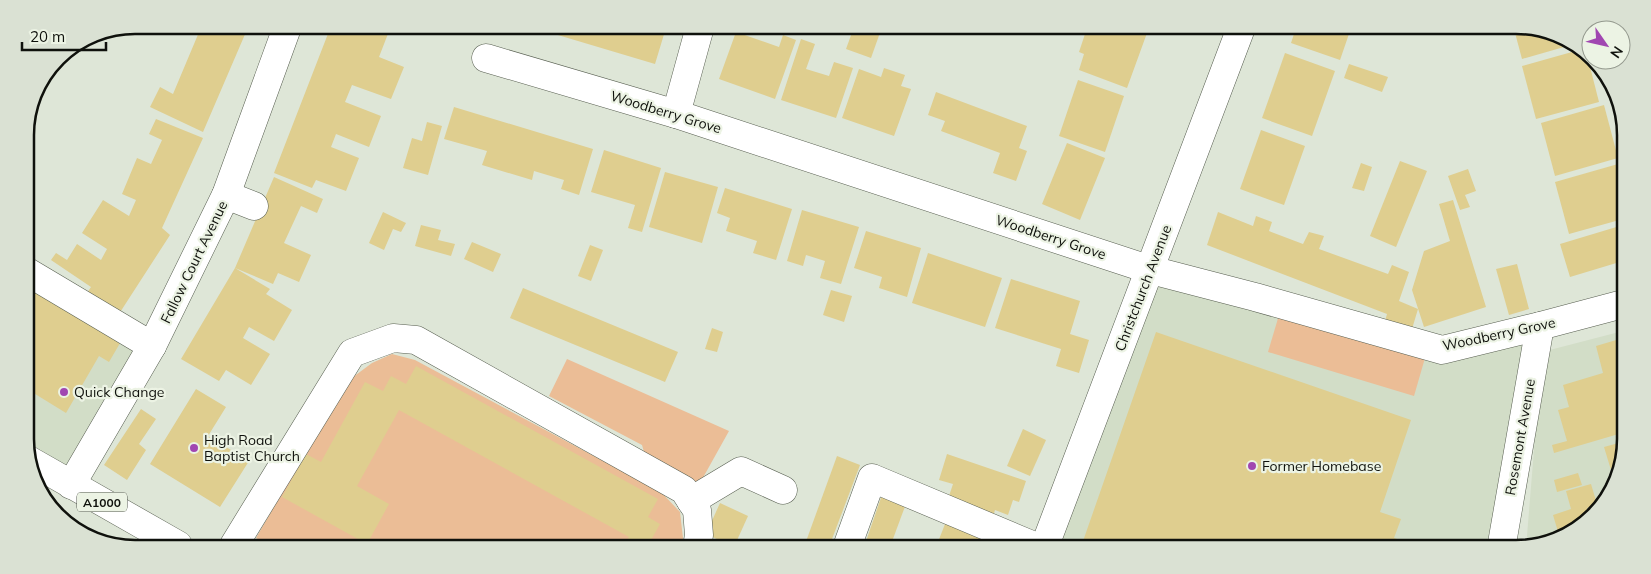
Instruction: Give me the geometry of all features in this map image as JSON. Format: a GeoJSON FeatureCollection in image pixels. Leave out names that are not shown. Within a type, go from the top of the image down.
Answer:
{"type":"FeatureCollection","features":[{"type":"Feature","properties":{"kind":"street","name":"Fallow Court Avenue"},"geometry":{"type":"LineString","coordinates":[[71,485],[152,346],[226,195],[285,34]]}},
{"type":"Feature","properties":{"kind":"street"},"geometry":{"type":"LineString","coordinates":[[676,114],[698,34]]}},
{"type":"Feature","properties":{"kind":"street","name":"Christchurch Avenue"},"geometry":{"type":"LineString","coordinates":[[1047,540],[1151,270],[1239,34]]}},
{"type":"Feature","properties":{"kind":"street","name":"Woodberry Grove"},"geometry":{"type":"LineString","coordinates":[[486,58],[676,114],[1151,270],[1255,297],[1442,350],[1617,306]]}},
{"type":"Feature","properties":{"kind":"street"},"geometry":{"type":"LineString","coordinates":[[226,195],[254,206]]}},
{"type":"Feature","properties":{"kind":"street"},"geometry":{"type":"LineString","coordinates":[[34,276],[152,346]]}},
{"type":"Feature","properties":{"kind":"street","name":"Rosemont Avenue"},"geometry":{"type":"LineString","coordinates":[[1503,540],[1540,326]]}},
{"type":"Feature","properties":{"kind":"street"},"geometry":{"type":"LineString","coordinates":[[238,540],[352,352],[393,338],[416,340],[684,490],[697,510],[698,540]]}},
{"type":"Feature","properties":{"kind":"street","name":"A1000"},"geometry":{"type":"LineString","coordinates":[[37,465],[169,540]]}},
{"type":"Feature","properties":{"kind":"street"},"geometry":{"type":"LineString","coordinates":[[691,501],[740,471],[783,490]]}},
{"type":"Feature","properties":{"kind":"street"},"geometry":{"type":"LineString","coordinates":[[850,540],[872,478],[1020,540]]}},
{"type":"Feature","properties":{"kind":"shaded area"},"geometry":{"type":"Polygon","coordinates":[[[1151,270],[1444,349],[1538,326],[1489,540],[1047,540],[1151,270]]]}},
{"type":"Feature","properties":{"kind":"shaded area"},"geometry":{"type":"Polygon","coordinates":[[[34,276],[151,346],[69,486],[38,467],[36,459],[34,446],[34,276]]]}},
{"type":"Feature","properties":{"kind":"shaded area"},"geometry":{"type":"Polygon","coordinates":[[[1279,315],[1425,358],[1414,396],[1268,352],[1279,315]]]}},
{"type":"Feature","properties":{"kind":"shaded area"},"geometry":{"type":"Polygon","coordinates":[[[1617,333],[1616,452],[1614,465],[1607,484],[1592,506],[1583,515],[1555,533],[1527,539],[1542,352],[1617,333]]]}},
{"type":"Feature","properties":{"kind":"shaded area"},"geometry":{"type":"Polygon","coordinates":[[[392,354],[415,360],[661,492],[680,512],[683,540],[260,540],[256,538],[345,383],[372,363],[392,354]]]}},
{"type":"Feature","properties":{"kind":"shaded area"},"geometry":{"type":"Polygon","coordinates":[[[567,359],[729,431],[700,483],[691,486],[647,462],[642,445],[549,396],[567,359]]]}},
{"type":"Feature","properties":{"kind":"building"},"geometry":{"type":"Polygon","coordinates":[[[198,34],[245,34],[203,132],[150,107],[160,87],[173,94],[198,34]]]}},
{"type":"Feature","properties":{"kind":"building"},"geometry":{"type":"Polygon","coordinates":[[[328,34],[388,34],[379,57],[404,67],[391,99],[352,85],[345,102],[381,116],[369,147],[336,134],[331,147],[359,158],[346,191],[316,180],[312,188],[274,173],[328,34]]]}},
{"type":"Feature","properties":{"kind":"building"},"geometry":{"type":"Polygon","coordinates":[[[554,34],[664,34],[655,64],[554,34]]]}},
{"type":"Feature","properties":{"kind":"building"},"geometry":{"type":"Polygon","coordinates":[[[735,34],[742,34],[779,47],[783,35],[796,40],[775,99],[719,79],[735,34]]]}},
{"type":"Feature","properties":{"kind":"building"},"geometry":{"type":"Polygon","coordinates":[[[851,34],[880,34],[871,58],[846,49],[851,34]]]}},
{"type":"Feature","properties":{"kind":"building"},"geometry":{"type":"Polygon","coordinates":[[[1085,34],[1147,34],[1127,88],[1079,70],[1084,54],[1079,52],[1085,34]]]}},
{"type":"Feature","properties":{"kind":"building"},"geometry":{"type":"Polygon","coordinates":[[[1294,34],[1349,34],[1340,60],[1291,43],[1294,34]]]}},
{"type":"Feature","properties":{"kind":"building"},"geometry":{"type":"Polygon","coordinates":[[[1515,34],[1542,37],[1566,46],[1522,59],[1515,34]]]}},
{"type":"Feature","properties":{"kind":"building"},"geometry":{"type":"Polygon","coordinates":[[[801,39],[815,44],[806,69],[829,76],[834,62],[853,68],[836,118],[781,100],[801,39]]]}},
{"type":"Feature","properties":{"kind":"building"},"geometry":{"type":"Polygon","coordinates":[[[1573,52],[1581,57],[1581,70],[1591,70],[1599,102],[1536,119],[1522,66],[1573,52]]]}},
{"type":"Feature","properties":{"kind":"building"},"geometry":{"type":"Polygon","coordinates":[[[1285,53],[1335,71],[1312,136],[1262,118],[1285,53]]]}},
{"type":"Feature","properties":{"kind":"building"},"geometry":{"type":"Polygon","coordinates":[[[1349,64],[1388,77],[1382,92],[1344,78],[1349,64]]]}},
{"type":"Feature","properties":{"kind":"building"},"geometry":{"type":"Polygon","coordinates":[[[884,68],[905,75],[901,86],[911,89],[894,136],[842,118],[859,69],[881,77],[884,68]]]}},
{"type":"Feature","properties":{"kind":"building"},"geometry":{"type":"Polygon","coordinates":[[[1078,80],[1124,96],[1105,152],[1059,136],[1078,80]]]}},
{"type":"Feature","properties":{"kind":"building"},"geometry":{"type":"Polygon","coordinates":[[[936,92],[1027,126],[1019,148],[1027,151],[1016,181],[993,173],[1000,153],[941,131],[945,121],[928,115],[936,92]]]}},
{"type":"Feature","properties":{"kind":"building"},"geometry":{"type":"Polygon","coordinates":[[[1604,105],[1617,158],[1555,176],[1541,123],[1604,105]]]}},
{"type":"Feature","properties":{"kind":"building"},"geometry":{"type":"Polygon","coordinates":[[[454,107],[593,149],[579,195],[561,189],[564,180],[534,171],[532,180],[482,165],[487,151],[444,139],[454,107]]]}},
{"type":"Feature","properties":{"kind":"building"},"geometry":{"type":"Polygon","coordinates":[[[156,119],[203,138],[162,228],[170,235],[117,317],[85,296],[91,287],[51,260],[56,253],[67,260],[77,244],[101,260],[107,249],[82,233],[103,200],[129,216],[136,200],[122,194],[137,158],[151,164],[162,140],[149,134],[156,119]]]}},
{"type":"Feature","properties":{"kind":"building"},"geometry":{"type":"Polygon","coordinates":[[[427,122],[442,126],[428,175],[403,168],[412,138],[422,141],[427,122]]]}},
{"type":"Feature","properties":{"kind":"building"},"geometry":{"type":"Polygon","coordinates":[[[1261,130],[1305,146],[1284,205],[1240,189],[1261,130]]]}},
{"type":"Feature","properties":{"kind":"building"},"geometry":{"type":"Polygon","coordinates":[[[1067,143],[1105,158],[1080,220],[1042,204],[1067,143]]]}},
{"type":"Feature","properties":{"kind":"building"},"geometry":{"type":"Polygon","coordinates":[[[604,150],[661,168],[642,232],[628,228],[635,205],[591,192],[604,150]]]}},
{"type":"Feature","properties":{"kind":"building"},"geometry":{"type":"Polygon","coordinates":[[[1400,161],[1427,171],[1396,247],[1370,236],[1400,161]]]}},
{"type":"Feature","properties":{"kind":"building"},"geometry":{"type":"Polygon","coordinates":[[[1361,163],[1372,167],[1364,191],[1352,188],[1361,163]]]}},
{"type":"Feature","properties":{"kind":"building"},"geometry":{"type":"Polygon","coordinates":[[[1617,164],[1617,221],[1569,234],[1555,182],[1617,164]]]}},
{"type":"Feature","properties":{"kind":"building"},"geometry":{"type":"Polygon","coordinates":[[[1468,169],[1476,191],[1465,195],[1470,207],[1460,210],[1448,176],[1468,169]]]}},
{"type":"Feature","properties":{"kind":"building"},"geometry":{"type":"Polygon","coordinates":[[[665,172],[718,187],[702,243],[649,227],[665,172]]]}},
{"type":"Feature","properties":{"kind":"building"},"geometry":{"type":"Polygon","coordinates":[[[274,177],[323,199],[317,213],[301,206],[284,243],[311,255],[299,282],[278,273],[273,284],[235,268],[274,177]]]}},
{"type":"Feature","properties":{"kind":"building"},"geometry":{"type":"Polygon","coordinates":[[[725,188],[792,209],[776,260],[753,253],[757,241],[726,231],[730,218],[717,213],[725,188]]]}},
{"type":"Feature","properties":{"kind":"building"},"geometry":{"type":"Polygon","coordinates":[[[1453,200],[1486,307],[1424,327],[1412,290],[1424,251],[1450,241],[1439,204],[1453,200]]]}},
{"type":"Feature","properties":{"kind":"building"},"geometry":{"type":"Polygon","coordinates":[[[802,210],[859,227],[841,284],[820,278],[825,261],[806,255],[803,266],[787,261],[802,210]]]}},
{"type":"Feature","properties":{"kind":"building"},"geometry":{"type":"Polygon","coordinates":[[[383,212],[406,223],[401,232],[393,229],[384,250],[369,243],[383,212]]]}},
{"type":"Feature","properties":{"kind":"building"},"geometry":{"type":"Polygon","coordinates":[[[1218,212],[1253,226],[1256,216],[1272,222],[1269,231],[1303,244],[1309,232],[1324,236],[1319,249],[1388,274],[1392,265],[1409,272],[1399,301],[1418,309],[1412,329],[1385,321],[1387,314],[1207,245],[1218,212]]]}},
{"type":"Feature","properties":{"kind":"building"},"geometry":{"type":"Polygon","coordinates":[[[421,225],[441,230],[438,240],[455,244],[451,256],[415,246],[421,225]]]}},
{"type":"Feature","properties":{"kind":"building"},"geometry":{"type":"Polygon","coordinates":[[[1617,227],[1617,263],[1570,277],[1560,244],[1617,227]]]}},
{"type":"Feature","properties":{"kind":"building"},"geometry":{"type":"Polygon","coordinates":[[[866,231],[921,248],[907,297],[879,288],[882,277],[854,268],[866,231]]]}},
{"type":"Feature","properties":{"kind":"building"},"geometry":{"type":"Polygon","coordinates":[[[472,242],[501,254],[493,272],[464,259],[472,242]]]}},
{"type":"Feature","properties":{"kind":"building"},"geometry":{"type":"Polygon","coordinates":[[[590,245],[603,250],[591,281],[578,276],[590,245]]]}},
{"type":"Feature","properties":{"kind":"building"},"geometry":{"type":"Polygon","coordinates":[[[928,253],[1002,278],[985,327],[912,303],[928,253]]]}},
{"type":"Feature","properties":{"kind":"building"},"geometry":{"type":"Polygon","coordinates":[[[1517,264],[1529,309],[1509,315],[1496,269],[1517,264]]]}},
{"type":"Feature","properties":{"kind":"building"},"geometry":{"type":"Polygon","coordinates":[[[235,268],[270,289],[266,294],[292,310],[274,341],[249,327],[243,338],[270,354],[251,385],[226,370],[219,381],[181,359],[235,268]]]}},
{"type":"Feature","properties":{"kind":"building"},"geometry":{"type":"Polygon","coordinates":[[[1011,279],[1080,301],[1070,334],[1089,340],[1079,373],[1056,366],[1061,349],[995,328],[1011,279]]]}},
{"type":"Feature","properties":{"kind":"building"},"geometry":{"type":"Polygon","coordinates":[[[34,287],[123,338],[109,362],[99,356],[66,413],[34,393],[34,287]]]}},
{"type":"Feature","properties":{"kind":"building"},"geometry":{"type":"Polygon","coordinates":[[[523,288],[678,352],[665,382],[510,318],[523,288]]]}},
{"type":"Feature","properties":{"kind":"building"},"geometry":{"type":"Polygon","coordinates":[[[831,290],[852,296],[844,322],[823,315],[831,290]]]}},
{"type":"Feature","properties":{"kind":"building"},"geometry":{"type":"Polygon","coordinates":[[[712,328],[723,332],[717,352],[705,349],[712,328]]]}},
{"type":"Feature","properties":{"kind":"building","name":"Former Homebase"},"geometry":{"type":"Polygon","coordinates":[[[1156,332],[1411,420],[1380,512],[1401,519],[1394,538],[1400,540],[1083,540],[1156,332]]]}},
{"type":"Feature","properties":{"kind":"building"},"geometry":{"type":"Polygon","coordinates":[[[1617,340],[1617,434],[1554,453],[1552,445],[1567,441],[1558,410],[1569,407],[1563,385],[1603,373],[1596,346],[1617,340]]]}},
{"type":"Feature","properties":{"kind":"building"},"geometry":{"type":"Polygon","coordinates":[[[416,366],[658,499],[648,517],[660,524],[651,540],[627,540],[629,537],[399,410],[357,486],[389,504],[369,540],[360,540],[282,497],[306,454],[321,462],[365,382],[383,391],[391,376],[406,384],[416,366]]]}},
{"type":"Feature","properties":{"kind":"building","name":"High Road Baptist Church"},"geometry":{"type":"Polygon","coordinates":[[[196,389],[226,407],[208,436],[249,461],[220,507],[150,464],[196,389]]]}},
{"type":"Feature","properties":{"kind":"building"},"geometry":{"type":"Polygon","coordinates":[[[141,409],[156,419],[139,444],[146,450],[127,480],[104,465],[141,409]]]}},
{"type":"Feature","properties":{"kind":"building"},"geometry":{"type":"Polygon","coordinates":[[[1023,429],[1046,440],[1030,476],[1007,466],[1023,429]]]}},
{"type":"Feature","properties":{"kind":"building"},"geometry":{"type":"Polygon","coordinates":[[[1617,443],[1612,472],[1604,447],[1617,443]]]}},
{"type":"Feature","properties":{"kind":"building"},"geometry":{"type":"Polygon","coordinates":[[[947,454],[1026,481],[1019,502],[1013,500],[1008,515],[995,510],[992,520],[946,505],[953,484],[939,480],[947,454]]]}},
{"type":"Feature","properties":{"kind":"building"},"geometry":{"type":"Polygon","coordinates":[[[837,456],[860,465],[832,540],[807,540],[837,456]]]}},
{"type":"Feature","properties":{"kind":"building"},"geometry":{"type":"Polygon","coordinates":[[[1578,473],[1582,485],[1557,492],[1554,480],[1578,473]]]}},
{"type":"Feature","properties":{"kind":"building"},"geometry":{"type":"Polygon","coordinates":[[[1591,484],[1596,501],[1592,506],[1587,508],[1588,510],[1583,515],[1558,532],[1553,515],[1571,509],[1566,491],[1591,484]]]}},
{"type":"Feature","properties":{"kind":"building"},"geometry":{"type":"Polygon","coordinates":[[[883,492],[907,501],[893,540],[866,540],[883,492]]]}},
{"type":"Feature","properties":{"kind":"building"},"geometry":{"type":"Polygon","coordinates":[[[720,503],[748,516],[737,540],[719,540],[706,534],[720,503]]]}},
{"type":"Feature","properties":{"kind":"building"},"geometry":{"type":"Polygon","coordinates":[[[947,519],[985,534],[983,540],[939,540],[947,519]]]}},
{"type":"Feature","properties":{"kind":"place","name":"Quick Change"},"geometry":{"type":"Point","coordinates":[64,392]}},
{"type":"Feature","properties":{"kind":"place","name":"High Road Baptist Church"},"geometry":{"type":"Point","coordinates":[194,448]}},
{"type":"Feature","properties":{"kind":"place","name":"Former Homebase"},"geometry":{"type":"Point","coordinates":[1252,466]}}]}
